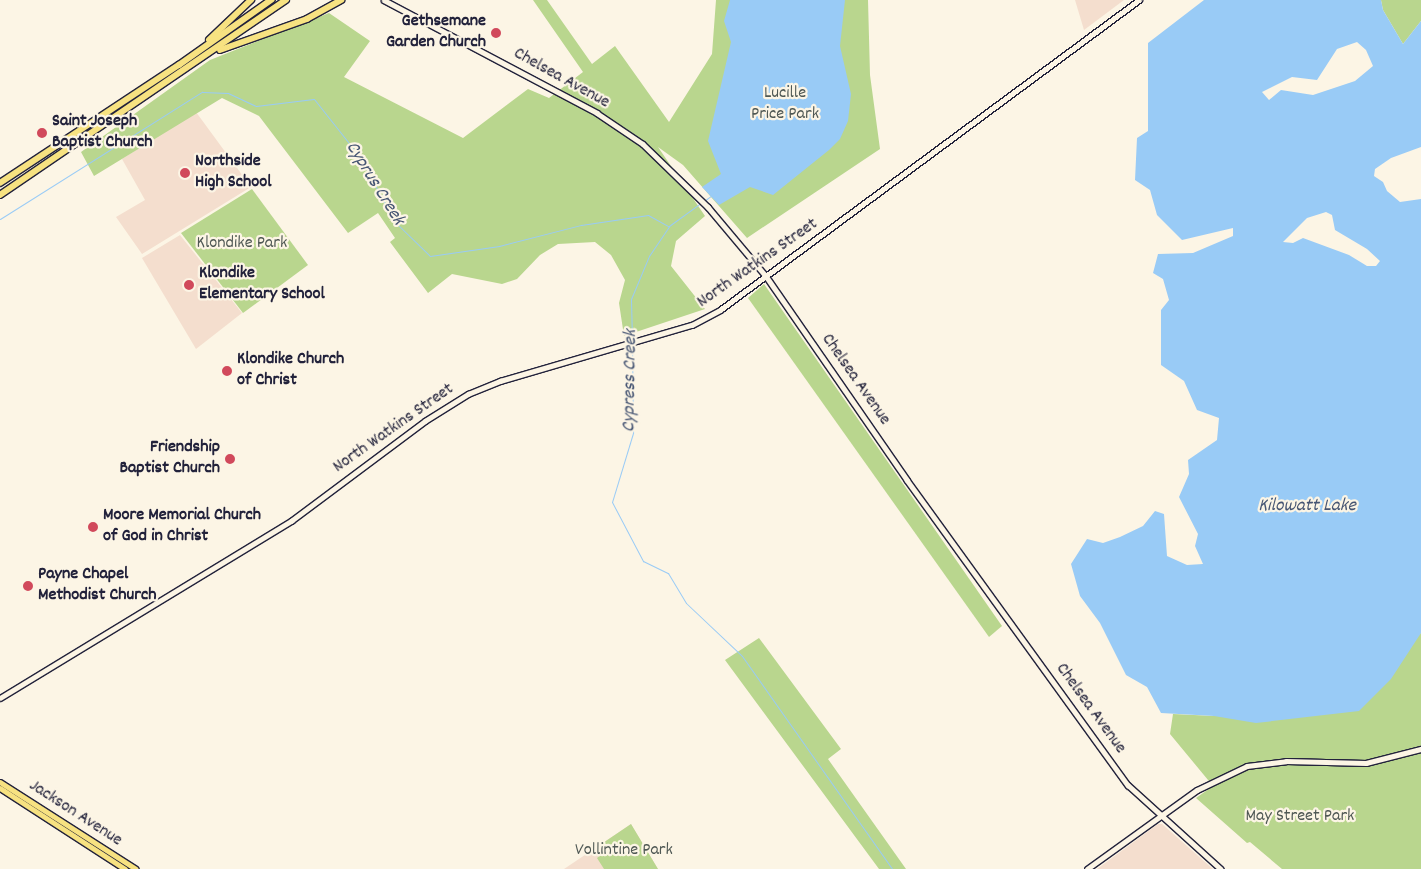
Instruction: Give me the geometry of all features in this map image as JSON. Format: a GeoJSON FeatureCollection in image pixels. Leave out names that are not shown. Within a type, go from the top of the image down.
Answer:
{"type":"FeatureCollection","features":[{"type":"Feature","properties":{"kind":"highway"},"geometry":{"type":"LineString","coordinates":[[188,59],[251,0]]}},
{"type":"Feature","properties":{"kind":"highway"},"geometry":{"type":"LineString","coordinates":[[0,183],[74,136],[271,0]]}},
{"type":"Feature","properties":{"kind":"highway"},"geometry":{"type":"LineString","coordinates":[[0,195],[213,52],[286,0]]}},
{"type":"Feature","properties":{"kind":"highway"},"geometry":{"type":"LineString","coordinates":[[213,52],[307,19],[341,0]]}},
{"type":"Feature","properties":{"kind":"main road","name":"Chelsea Avenue"},"geometry":{"type":"LineString","coordinates":[[384,0],[596,113],[643,144],[720,219],[766,276],[907,480],[1128,785],[1221,869]]}},
{"type":"Feature","properties":{"kind":"main road","name":"North Watkins Street"},"geometry":{"type":"LineString","coordinates":[[0,698],[291,521],[448,405],[500,381],[647,340],[692,325],[720,310],[1139,0]]}},
{"type":"Feature","properties":{"kind":"main road"},"geometry":{"type":"LineString","coordinates":[[1087,869],[1216,778],[1247,766],[1286,761],[1366,763],[1421,749]]}},
{"type":"Feature","properties":{"kind":"main road","name":"Jackson Avenue"},"geometry":{"type":"LineString","coordinates":[[0,782],[136,869]]}},
{"type":"Feature","properties":{"kind":"main road","name":"Jackson Avenue"},"geometry":{"type":"LineString","coordinates":[[0,788],[125,869]]}},
{"type":"Feature","properties":{"kind":"shaded area"},"geometry":{"type":"Polygon","coordinates":[[[1075,0],[1124,0],[1084,30],[1075,0]]]}},
{"type":"Feature","properties":{"kind":"shaded area","name":"Northside High School"},"geometry":{"type":"Polygon","coordinates":[[[196,112],[251,187],[142,254],[116,217],[145,200],[122,159],[196,112]]]}},
{"type":"Feature","properties":{"kind":"shaded area","name":"Klondike Elementary School"},"geometry":{"type":"Polygon","coordinates":[[[180,235],[242,313],[196,349],[142,258],[180,235]]]}},
{"type":"Feature","properties":{"kind":"shaded area","name":"Vollintine Park"},"geometry":{"type":"Polygon","coordinates":[[[631,824],[658,869],[564,869],[631,824]]]}},
{"type":"Feature","properties":{"kind":"shaded area"},"geometry":{"type":"Polygon","coordinates":[[[1158,824],[1162,824],[1213,869],[1097,869],[1158,824]]]}},
{"type":"Feature","properties":{"kind":"green space"},"geometry":{"type":"Polygon","coordinates":[[[533,0],[547,0],[592,64],[615,46],[669,122],[712,54],[716,0],[868,0],[870,75],[880,149],[747,238],[683,165],[658,147],[705,216],[676,241],[671,266],[705,309],[624,336],[619,303],[625,280],[611,255],[595,242],[558,244],[540,255],[517,279],[502,284],[452,274],[428,293],[390,242],[395,238],[378,213],[348,233],[259,116],[222,98],[94,176],[81,152],[210,60],[329,13],[370,41],[344,77],[463,138],[528,89],[549,98],[583,72],[533,0]]]}},
{"type":"Feature","properties":{"kind":"green space"},"geometry":{"type":"Polygon","coordinates":[[[1381,0],[1421,0],[1421,21],[1403,44],[1383,10],[1381,0]]]}},
{"type":"Feature","properties":{"kind":"green space","name":"Klondike Park"},"geometry":{"type":"Polygon","coordinates":[[[252,189],[308,265],[243,313],[181,233],[252,189]]]}},
{"type":"Feature","properties":{"kind":"green space"},"geometry":{"type":"Polygon","coordinates":[[[764,284],[1002,626],[989,637],[748,298],[764,284]]]}},
{"type":"Feature","properties":{"kind":"green space","name":"May Street Park"},"geometry":{"type":"Polygon","coordinates":[[[1421,633],[1421,869],[1282,869],[1250,842],[1247,843],[1196,798],[1213,786],[1170,734],[1173,714],[1214,716],[1421,633]]]}},
{"type":"Feature","properties":{"kind":"green space"},"geometry":{"type":"Polygon","coordinates":[[[759,638],[841,749],[828,759],[906,869],[879,869],[725,660],[759,638]]]}},
{"type":"Feature","properties":{"kind":"green space","name":"Vollintine Park"},"geometry":{"type":"Polygon","coordinates":[[[631,824],[658,869],[604,869],[597,858],[602,854],[597,847],[631,824]]]}},
{"type":"Feature","properties":{"kind":"water","name":"Lucille Price Park"},"geometry":{"type":"Polygon","coordinates":[[[730,0],[845,0],[840,46],[851,94],[848,121],[840,139],[829,150],[773,195],[750,187],[719,205],[702,187],[721,174],[708,141],[731,42],[724,21],[730,0]]]}},
{"type":"Feature","properties":{"kind":"water","name":"Kilowatt Lake"},"geometry":{"type":"Polygon","coordinates":[[[1204,0],[1381,0],[1383,10],[1403,44],[1421,21],[1421,147],[1391,158],[1375,169],[1374,176],[1383,182],[1387,191],[1400,202],[1421,199],[1421,633],[1391,679],[1359,711],[1256,723],[1214,716],[1161,713],[1147,687],[1126,675],[1100,623],[1080,596],[1071,564],[1087,539],[1103,543],[1120,537],[1143,526],[1155,511],[1164,514],[1167,556],[1187,565],[1203,564],[1195,546],[1198,534],[1179,497],[1189,474],[1188,460],[1217,440],[1219,418],[1197,410],[1184,381],[1161,365],[1161,310],[1169,300],[1163,279],[1153,273],[1158,254],[1193,253],[1233,236],[1233,228],[1182,240],[1157,215],[1150,190],[1135,180],[1137,138],[1148,131],[1148,43],[1204,0]],[[1357,42],[1337,49],[1317,80],[1292,77],[1262,92],[1269,100],[1281,90],[1313,95],[1355,81],[1373,66],[1366,50],[1357,42]],[[1326,212],[1307,218],[1283,242],[1293,243],[1303,238],[1349,255],[1367,266],[1376,266],[1380,261],[1367,249],[1335,230],[1332,215],[1326,212]]]}},
{"type":"Feature","properties":{"kind":"waterway","name":"Cyprus Creek"},"geometry":{"type":"LineString","coordinates":[[0,219],[202,92],[228,93],[256,106],[314,99],[360,157],[394,221],[430,256],[499,246],[581,225],[648,215],[668,226]]}},
{"type":"Feature","properties":{"kind":"waterway","name":"Cypress Creek"},"geometry":{"type":"LineString","coordinates":[[704,201],[711,196]]}},
{"type":"Feature","properties":{"kind":"waterway","name":"Cypress Creek"},"geometry":{"type":"LineString","coordinates":[[632,341],[631,299],[649,256],[669,226],[701,203]]}},
{"type":"Feature","properties":{"kind":"waterway","name":"Cypress Creek"},"geometry":{"type":"LineString","coordinates":[[632,345],[633,433],[612,502],[643,561],[668,573],[686,603],[742,656],[892,869]]}},
{"type":"Feature","properties":{"kind":"place","name":"Gethsemane Garden Church"},"geometry":{"type":"Point","coordinates":[496,33]}},
{"type":"Feature","properties":{"kind":"place","name":"Saint Joseph Baptist Church"},"geometry":{"type":"Point","coordinates":[42,133]}},
{"type":"Feature","properties":{"kind":"place","name":"Northside High School"},"geometry":{"type":"Point","coordinates":[185,173]}},
{"type":"Feature","properties":{"kind":"place","name":"Klondike Elementary School"},"geometry":{"type":"Point","coordinates":[189,285]}},
{"type":"Feature","properties":{"kind":"place","name":"Klondike Church of Christ"},"geometry":{"type":"Point","coordinates":[227,371]}},
{"type":"Feature","properties":{"kind":"place","name":"Friendship Baptist Church"},"geometry":{"type":"Point","coordinates":[230,459]}},
{"type":"Feature","properties":{"kind":"place","name":"Moore Memorial Church of God in Christ"},"geometry":{"type":"Point","coordinates":[93,527]}},
{"type":"Feature","properties":{"kind":"place","name":"Payne Chapel Methodist Church"},"geometry":{"type":"Point","coordinates":[28,586]}}]}
